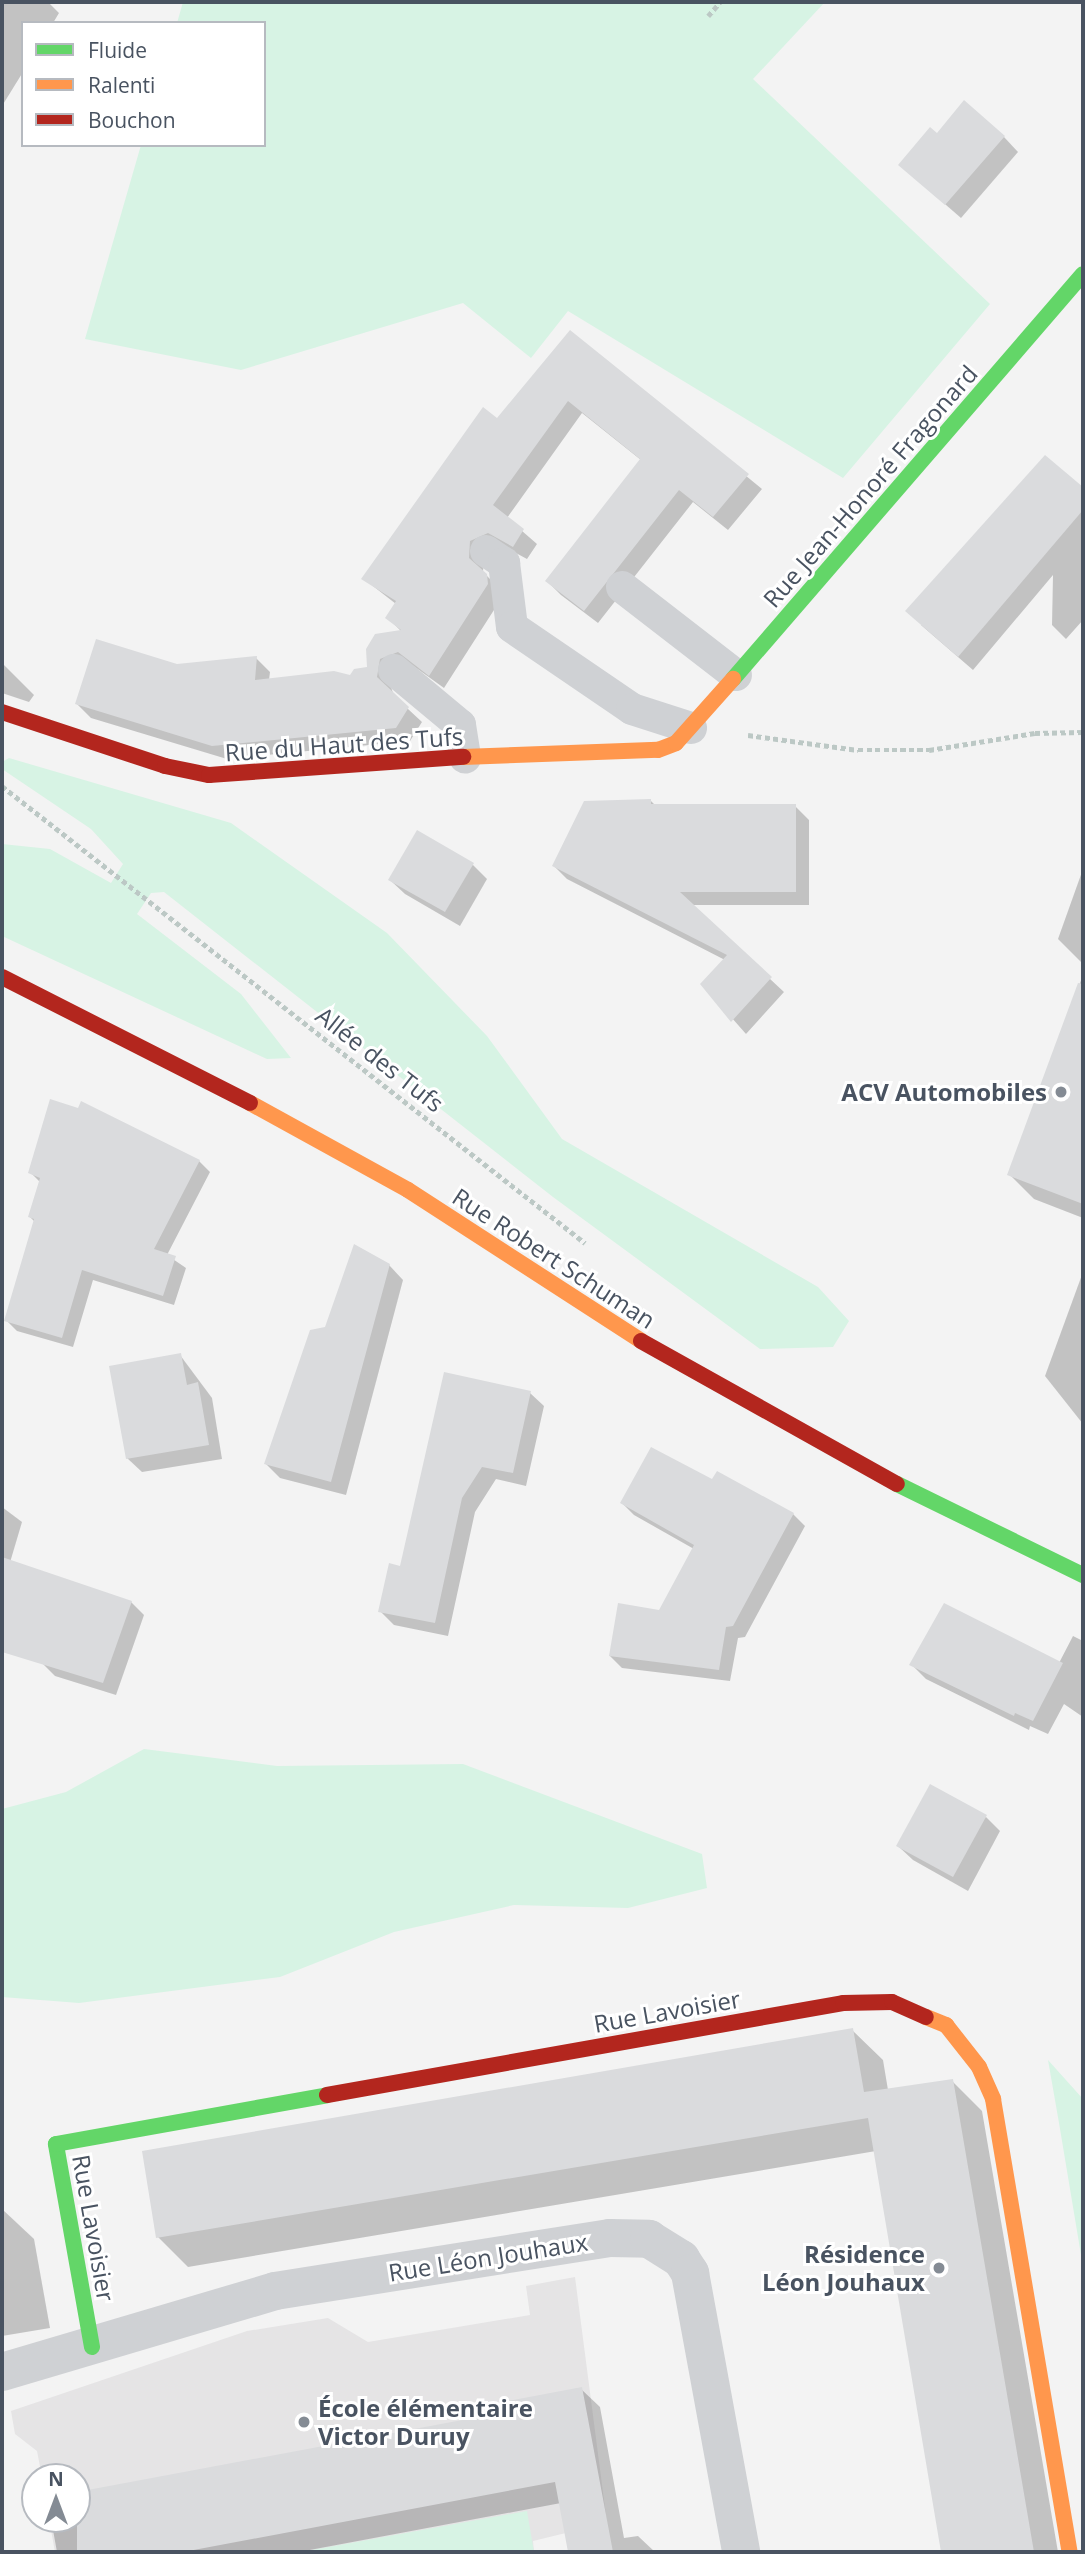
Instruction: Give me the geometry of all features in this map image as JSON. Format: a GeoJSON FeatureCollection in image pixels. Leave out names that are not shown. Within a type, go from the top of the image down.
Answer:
{"type":"FeatureCollection","features":[{"type":"Feature","properties":{"kind":"street","name":"Rue Jean-Honoré Fragonard"},"geometry":{"type":"LineString","coordinates":[[691,728],[1083,274]]}},
{"type":"Feature","properties":{"kind":"street","name":"Rue du Haut des Tufs"},"geometry":{"type":"LineString","coordinates":[[2,712],[165,766],[209,775],[339,762],[638,753],[676,743],[691,728]]}},
{"type":"Feature","properties":{"kind":"street","name":"Rue Robert Schuman"},"geometry":{"type":"LineString","coordinates":[[2,977],[313,1135],[408,1189],[666,1356],[935,1505],[1083,1575]]}},
{"type":"Feature","properties":{"kind":"street","name":"Rue Lavoisier"},"geometry":{"type":"LineString","coordinates":[[92,2347],[56,2144],[843,2003],[892,2002],[946,2025],[979,2067],[993,2099],[1070,2552]]}},
{"type":"Feature","properties":{"kind":"street","name":"Rue Léon Jouhaux"},"geometry":{"type":"LineString","coordinates":[[2,2372],[275,2291],[610,2238],[649,2239],[681,2259],[690,2273],[741,2552]]}},
{"type":"Feature","properties":{"kind":"lane"},"geometry":{"type":"LineString","coordinates":[[486,551],[504,563],[512,626],[632,709],[691,728]]}},
{"type":"Feature","properties":{"kind":"lane"},"geometry":{"type":"LineString","coordinates":[[622,587],[736,675]]}},
{"type":"Feature","properties":{"kind":"lane"},"geometry":{"type":"LineString","coordinates":[[394,670],[460,726],[465,758]]}},
{"type":"Feature","properties":{"kind":"path"},"geometry":{"type":"LineString","coordinates":[[708,16],[720,2]]}},
{"type":"Feature","properties":{"kind":"path"},"geometry":{"type":"LineString","coordinates":[[691,728],[894,750],[929,750],[1035,733],[1083,732]]}},
{"type":"Feature","properties":{"kind":"path","name":"Allée des Tufs"},"geometry":{"type":"LineString","coordinates":[[2,786],[588,1245]]}},
{"type":"Feature","properties":{"kind":"shaded area","name":"École élémentaire Victor Duruy"},"geometry":{"type":"Polygon","coordinates":[[[575,2277],[607,2523],[533,2541],[534,2552],[55,2552],[52,2533],[91,2533],[91,2463],[39,2463],[37,2451],[15,2434],[11,2411],[247,2331],[328,2318],[368,2342],[530,2315],[526,2286],[575,2277]]]}},
{"type":"Feature","properties":{"kind":"green space"},"geometry":{"type":"Polygon","coordinates":[[[183,2],[825,2],[753,79],[990,304],[843,478],[568,311],[531,358],[463,303],[241,370],[85,339],[140,147],[266,147],[266,21],[178,21],[183,2]]]}},
{"type":"Feature","properties":{"kind":"green space"},"geometry":{"type":"Polygon","coordinates":[[[9,758],[231,823],[387,933],[487,1036],[562,1139],[818,1287],[849,1321],[833,1347],[760,1349],[553,1197],[164,892],[151,893],[137,914],[241,994],[291,1058],[267,1059],[2,936],[2,844],[50,849],[111,883],[123,864],[91,829],[2,769],[2,762],[9,758]]]}},
{"type":"Feature","properties":{"kind":"green space"},"geometry":{"type":"Polygon","coordinates":[[[144,1749],[277,1766],[463,1764],[702,1854],[707,1888],[628,1908],[514,1905],[394,1932],[280,1977],[79,2003],[2,1997],[2,1809],[66,1792],[144,1749]]]}},
{"type":"Feature","properties":{"kind":"green space"},"geometry":{"type":"Polygon","coordinates":[[[1048,2060],[1083,2099],[1083,2267],[1059,2123],[1048,2060]]]}},
{"type":"Feature","properties":{"kind":"green space"},"geometry":{"type":"Polygon","coordinates":[[[527,2511],[534,2552],[301,2552],[527,2511]]]}},
{"type":"Feature","properties":{"kind":"building"},"geometry":{"type":"Polygon","coordinates":[[[964,100],[1005,136],[945,205],[898,165],[930,127],[937,133],[964,100]]]}},
{"type":"Feature","properties":{"kind":"building"},"geometry":{"type":"Polygon","coordinates":[[[570,330],[749,474],[713,517],[679,490],[584,611],[545,581],[640,459],[568,401],[493,505],[524,529],[513,547],[488,533],[470,541],[469,558],[487,574],[488,584],[429,676],[398,652],[380,659],[377,677],[409,707],[396,728],[212,746],[75,704],[96,639],[177,664],[257,656],[255,680],[334,671],[350,675],[354,669],[367,667],[366,649],[375,634],[401,630],[385,618],[396,601],[361,579],[483,407],[497,418],[570,330]]]}},
{"type":"Feature","properties":{"kind":"building"},"geometry":{"type":"Polygon","coordinates":[[[1045,455],[1083,487],[1083,510],[958,657],[905,611],[1045,455]]]}},
{"type":"Feature","properties":{"kind":"building"},"geometry":{"type":"Polygon","coordinates":[[[651,799],[651,804],[796,804],[796,892],[680,892],[772,977],[731,1022],[700,984],[727,955],[552,866],[584,801],[651,799]]]}},
{"type":"Feature","properties":{"kind":"building"},"geometry":{"type":"Polygon","coordinates":[[[417,830],[474,863],[445,912],[388,880],[417,830]]]}},
{"type":"Feature","properties":{"kind":"building","name":"ACV Automobiles"},"geometry":{"type":"Polygon","coordinates":[[[1078,983],[1083,984],[1083,1204],[1007,1175],[1078,983]]]}},
{"type":"Feature","properties":{"kind":"building"},"geometry":{"type":"Polygon","coordinates":[[[50,1099],[78,1108],[81,1101],[200,1160],[154,1249],[176,1256],[163,1296],[82,1270],[62,1338],[4,1321],[34,1219],[28,1217],[40,1178],[28,1173],[50,1099]]]}},
{"type":"Feature","properties":{"kind":"building"},"geometry":{"type":"Polygon","coordinates":[[[354,1244],[390,1264],[331,1482],[264,1464],[310,1330],[325,1327],[354,1244]]]}},
{"type":"Feature","properties":{"kind":"building"},"geometry":{"type":"Polygon","coordinates":[[[181,1353],[187,1385],[198,1382],[209,1445],[126,1459],[109,1366],[181,1353]]]}},
{"type":"Feature","properties":{"kind":"building"},"geometry":{"type":"Polygon","coordinates":[[[444,1372],[531,1391],[513,1473],[482,1467],[462,1498],[435,1623],[378,1612],[389,1563],[400,1566],[444,1372]]]}},
{"type":"Feature","properties":{"kind":"building"},"geometry":{"type":"Polygon","coordinates":[[[651,1447],[712,1479],[717,1471],[794,1513],[733,1626],[726,1627],[719,1670],[609,1656],[618,1603],[659,1610],[694,1545],[620,1503],[651,1447]]]}},
{"type":"Feature","properties":{"kind":"building"},"geometry":{"type":"Polygon","coordinates":[[[2,1557],[132,1601],[103,1683],[2,1652],[2,1557]]]}},
{"type":"Feature","properties":{"kind":"building"},"geometry":{"type":"Polygon","coordinates":[[[944,1603],[1063,1663],[1033,1721],[1015,1713],[1014,1716],[909,1665],[944,1603]]]}},
{"type":"Feature","properties":{"kind":"building"},"geometry":{"type":"Polygon","coordinates":[[[930,1784],[987,1815],[953,1877],[896,1846],[930,1784]]]}},
{"type":"Feature","properties":{"kind":"building","name":"Résidence Léon Jouhaux"},"geometry":{"type":"Polygon","coordinates":[[[853,2028],[864,2092],[953,2079],[1034,2552],[941,2552],[868,2118],[156,2238],[142,2151],[853,2028]]]}},
{"type":"Feature","properties":{"kind":"building"},"geometry":{"type":"Polygon","coordinates":[[[582,2387],[613,2552],[568,2552],[555,2482],[183,2552],[77,2552],[77,2533],[91,2533],[91,2489],[473,2418],[471,2408],[582,2387]]]}},
{"type":"Feature","properties":{"kind":"traffic: fast"},"geometry":{"type":"LineString","coordinates":[[733,679],[1083,274]]}},
{"type":"Feature","properties":{"kind":"traffic: fast"},"geometry":{"type":"LineString","coordinates":[[897,1484],[1083,1575]]}},
{"type":"Feature","properties":{"kind":"traffic: fast"},"geometry":{"type":"LineString","coordinates":[[92,2347],[56,2144],[327,2095]]}},
{"type":"Feature","properties":{"kind":"traffic: slow"},"geometry":{"type":"LineString","coordinates":[[463,757],[658,750],[676,743],[733,679]]}},
{"type":"Feature","properties":{"kind":"traffic: slow"},"geometry":{"type":"LineString","coordinates":[[250,1103],[408,1190],[641,1341]]}},
{"type":"Feature","properties":{"kind":"traffic: slow"},"geometry":{"type":"LineString","coordinates":[[926,2017],[946,2025],[979,2067],[993,2099],[1070,2552]]}},
{"type":"Feature","properties":{"kind":"traffic: jam"},"geometry":{"type":"LineString","coordinates":[[2,712],[165,766],[209,775],[463,757]]}},
{"type":"Feature","properties":{"kind":"traffic: jam"},"geometry":{"type":"LineString","coordinates":[[2,977],[250,1103]]}},
{"type":"Feature","properties":{"kind":"traffic: jam"},"geometry":{"type":"LineString","coordinates":[[641,1341],[897,1484]]}},
{"type":"Feature","properties":{"kind":"traffic: jam"},"geometry":{"type":"LineString","coordinates":[[327,2095],[843,2003],[892,2002],[926,2017]]}},
{"type":"Feature","properties":{"kind":"place","name":"ACV Automobiles"},"geometry":{"type":"Point","coordinates":[1061,1092]}},
{"type":"Feature","properties":{"kind":"place","name":"Résidence Léon Jouhaux"},"geometry":{"type":"Point","coordinates":[939,2268]}},
{"type":"Feature","properties":{"kind":"place","name":"École élémentaire Victor Duruy"},"geometry":{"type":"Point","coordinates":[304,2422]}}]}
